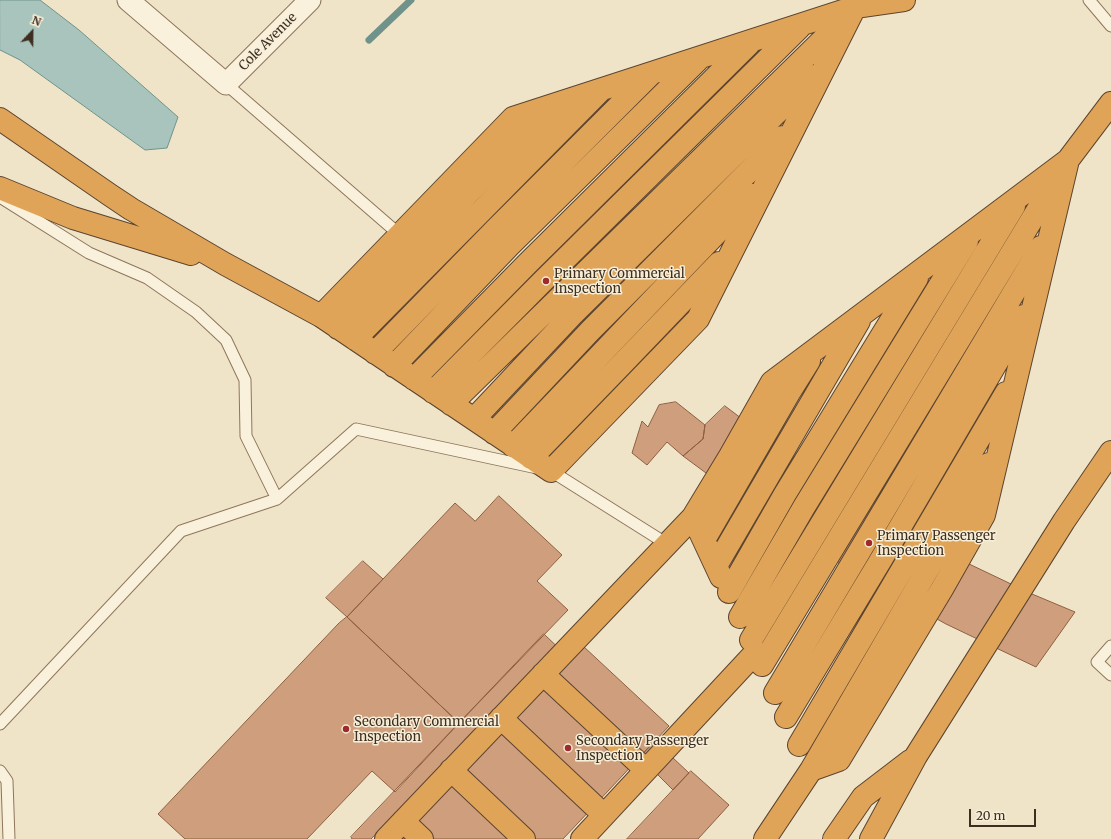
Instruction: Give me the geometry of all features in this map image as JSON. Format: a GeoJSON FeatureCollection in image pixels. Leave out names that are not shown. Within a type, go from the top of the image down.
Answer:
{"type":"FeatureCollection","features":[{"type":"Feature","properties":{"kind":"highway"},"geometry":{"type":"LineString","coordinates":[[338,328],[400,235],[513,118],[855,8],[904,0]]}},
{"type":"Feature","properties":{"kind":"highway"},"geometry":{"type":"LineString","coordinates":[[0,119],[110,195],[225,264],[338,328],[551,471],[698,319],[855,8]]}},
{"type":"Feature","properties":{"kind":"highway"},"geometry":{"type":"LineString","coordinates":[[442,398],[855,8]]}},
{"type":"Feature","properties":{"kind":"highway"},"geometry":{"type":"LineString","coordinates":[[442,398],[548,276],[803,24]]}},
{"type":"Feature","properties":{"kind":"highway"},"geometry":{"type":"LineString","coordinates":[[414,379],[527,264],[752,41]]}},
{"type":"Feature","properties":{"kind":"highway"},"geometry":{"type":"LineString","coordinates":[[394,366],[510,245],[700,57]]}},
{"type":"Feature","properties":{"kind":"highway"},"geometry":{"type":"LineString","coordinates":[[474,419],[572,315],[827,63]]}},
{"type":"Feature","properties":{"kind":"highway"},"geometry":{"type":"LineString","coordinates":[[375,352],[652,73]]}},
{"type":"Feature","properties":{"kind":"highway"},"geometry":{"type":"LineString","coordinates":[[338,328],[602,89]]}},
{"type":"Feature","properties":{"kind":"highway"},"geometry":{"type":"LineString","coordinates":[[582,839],[756,652],[1068,160],[1111,103]]}},
{"type":"Feature","properties":{"kind":"highway"},"geometry":{"type":"LineString","coordinates":[[338,328],[556,104]]}},
{"type":"Feature","properties":{"kind":"highway"},"geometry":{"type":"LineString","coordinates":[[494,433],[590,331],[797,123]]}},
{"type":"Feature","properties":{"kind":"highway"},"geometry":{"type":"LineString","coordinates":[[386,839],[693,517],[772,382],[1068,160]]}},
{"type":"Feature","properties":{"kind":"highway"},"geometry":{"type":"LineString","coordinates":[[765,839],[811,770],[1000,445],[1068,160]]}},
{"type":"Feature","properties":{"kind":"highway"},"geometry":{"type":"LineString","coordinates":[[513,446],[769,179]]}},
{"type":"Feature","properties":{"kind":"highway"},"geometry":{"type":"LineString","coordinates":[[0,188],[73,218],[225,264]]}},
{"type":"Feature","properties":{"kind":"highway"},"geometry":{"type":"LineString","coordinates":[[756,652],[1020,196]]}},
{"type":"Feature","properties":{"kind":"highway"},"geometry":{"type":"LineString","coordinates":[[740,617],[804,507],[973,231]]}},
{"type":"Feature","properties":{"kind":"highway"},"geometry":{"type":"LineString","coordinates":[[775,693],[1050,231]]}},
{"type":"Feature","properties":{"kind":"highway"},"geometry":{"type":"LineString","coordinates":[[531,458],[735,246]]}},
{"type":"Feature","properties":{"kind":"highway"},"geometry":{"type":"LineString","coordinates":[[728,592],[785,494],[923,268]]}},
{"type":"Feature","properties":{"kind":"highway"},"geometry":{"type":"LineString","coordinates":[[786,717],[882,558],[1035,298]]}},
{"type":"Feature","properties":{"kind":"highway"},"geometry":{"type":"LineString","coordinates":[[716,566],[864,313]]}},
{"type":"Feature","properties":{"kind":"highway"},"geometry":{"type":"LineString","coordinates":[[704,540],[789,393],[818,348]]}},
{"type":"Feature","properties":{"kind":"highway"},"geometry":{"type":"LineString","coordinates":[[799,745],[1017,373]]}},
{"type":"Feature","properties":{"kind":"highway"},"geometry":{"type":"LineString","coordinates":[[871,839],[916,756],[1064,521],[1111,452]]}},
{"type":"Feature","properties":{"kind":"highway"},"geometry":{"type":"LineString","coordinates":[[693,517],[811,770]]}},
{"type":"Feature","properties":{"kind":"highway"},"geometry":{"type":"LineString","coordinates":[[543,674],[646,770]]}},
{"type":"Feature","properties":{"kind":"highway"},"geometry":{"type":"LineString","coordinates":[[501,718],[604,815]]}},
{"type":"Feature","properties":{"kind":"highway"},"geometry":{"type":"LineString","coordinates":[[834,839],[863,797],[916,756]]}},
{"type":"Feature","properties":{"kind":"highway"},"geometry":{"type":"LineString","coordinates":[[451,770],[524,839]]}},
{"type":"Feature","properties":{"kind":"highway"},"geometry":{"type":"LineString","coordinates":[[402,821],[422,839]]}},
{"type":"Feature","properties":{"kind":"street"},"geometry":{"type":"LineString","coordinates":[[128,0],[226,84]]}},
{"type":"Feature","properties":{"kind":"street","name":"Cole Avenue"},"geometry":{"type":"LineString","coordinates":[[226,84],[310,0]]}},
{"type":"Feature","properties":{"kind":"lane"},"geometry":{"type":"LineString","coordinates":[[1088,0],[1111,26]]}},
{"type":"Feature","properties":{"kind":"lane"},"geometry":{"type":"LineString","coordinates":[[226,84],[400,235]]}},
{"type":"Feature","properties":{"kind":"lane"},"geometry":{"type":"LineString","coordinates":[[0,198],[89,253],[147,278],[196,312],[226,340],[245,380],[246,436],[277,499]]}},
{"type":"Feature","properties":{"kind":"lane"},"geometry":{"type":"LineString","coordinates":[[0,724],[181,531],[277,499],[356,429],[551,471],[667,544]]}},
{"type":"Feature","properties":{"kind":"lane"},"geometry":{"type":"LineString","coordinates":[[1111,646],[1096,662],[1111,675]]}},
{"type":"Feature","properties":{"kind":"lane"},"geometry":{"type":"LineString","coordinates":[[0,771],[7,781],[9,839]]}},
{"type":"Feature","properties":{"kind":"water"},"geometry":{"type":"Polygon","coordinates":[[[0,0],[40,0],[79,30],[178,117],[167,148],[145,150],[20,60],[0,50],[0,0]]]}},
{"type":"Feature","properties":{"kind":"building"},"geometry":{"type":"Polygon","coordinates":[[[676,402],[705,425],[703,439],[683,456],[667,442],[647,465],[632,453],[642,421],[648,427],[659,405],[676,402]]]}},
{"type":"Feature","properties":{"kind":"building","name":"Primary Passenger Inspection"},"geometry":{"type":"Polygon","coordinates":[[[725,406],[807,468],[882,515],[967,563],[1032,594],[1075,612],[1036,667],[946,624],[861,577],[775,524],[683,456],[703,439],[705,425],[725,406]]]}},
{"type":"Feature","properties":{"kind":"building"},"geometry":{"type":"Polygon","coordinates":[[[499,496],[562,555],[537,581],[568,610],[459,723],[347,617],[455,503],[475,521],[499,496]]]}},
{"type":"Feature","properties":{"kind":"building"},"geometry":{"type":"Polygon","coordinates":[[[363,561],[383,579],[347,617],[326,598],[363,561]]]}},
{"type":"Feature","properties":{"kind":"building","name":"Secondary Commercial Inspection"},"geometry":{"type":"Polygon","coordinates":[[[347,617],[459,723],[395,792],[372,771],[307,839],[185,839],[158,814],[339,623],[347,617]]]}},
{"type":"Feature","properties":{"kind":"building"},"geometry":{"type":"Polygon","coordinates":[[[544,634],[570,659],[538,664],[482,722],[497,737],[465,741],[371,839],[352,839],[351,837],[544,634]]]}},
{"type":"Feature","properties":{"kind":"building","name":"Secondary Passenger Inspection"},"geometry":{"type":"Polygon","coordinates":[[[583,646],[669,726],[563,839],[400,839],[583,646]]]}},
{"type":"Feature","properties":{"kind":"building"},"geometry":{"type":"Polygon","coordinates":[[[655,741],[689,773],[673,790],[640,757],[655,741]]]}},
{"type":"Feature","properties":{"kind":"building","name":"Secondary Passenger Inspection"},"geometry":{"type":"Polygon","coordinates":[[[691,771],[729,805],[698,839],[627,839],[691,771]]]}},
{"type":"Feature","properties":{"kind":"waterway"},"geometry":{"type":"LineString","coordinates":[[369,40],[411,0]]}},
{"type":"Feature","properties":{"kind":"place","name":"Primary Commercial Inspection"},"geometry":{"type":"Point","coordinates":[546,281]}},
{"type":"Feature","properties":{"kind":"place","name":"Primary Passenger Inspection"},"geometry":{"type":"Point","coordinates":[869,543]}},
{"type":"Feature","properties":{"kind":"place","name":"Secondary Commercial Inspection"},"geometry":{"type":"Point","coordinates":[346,729]}},
{"type":"Feature","properties":{"kind":"place","name":"Secondary Passenger Inspection"},"geometry":{"type":"Point","coordinates":[568,748]}}]}
